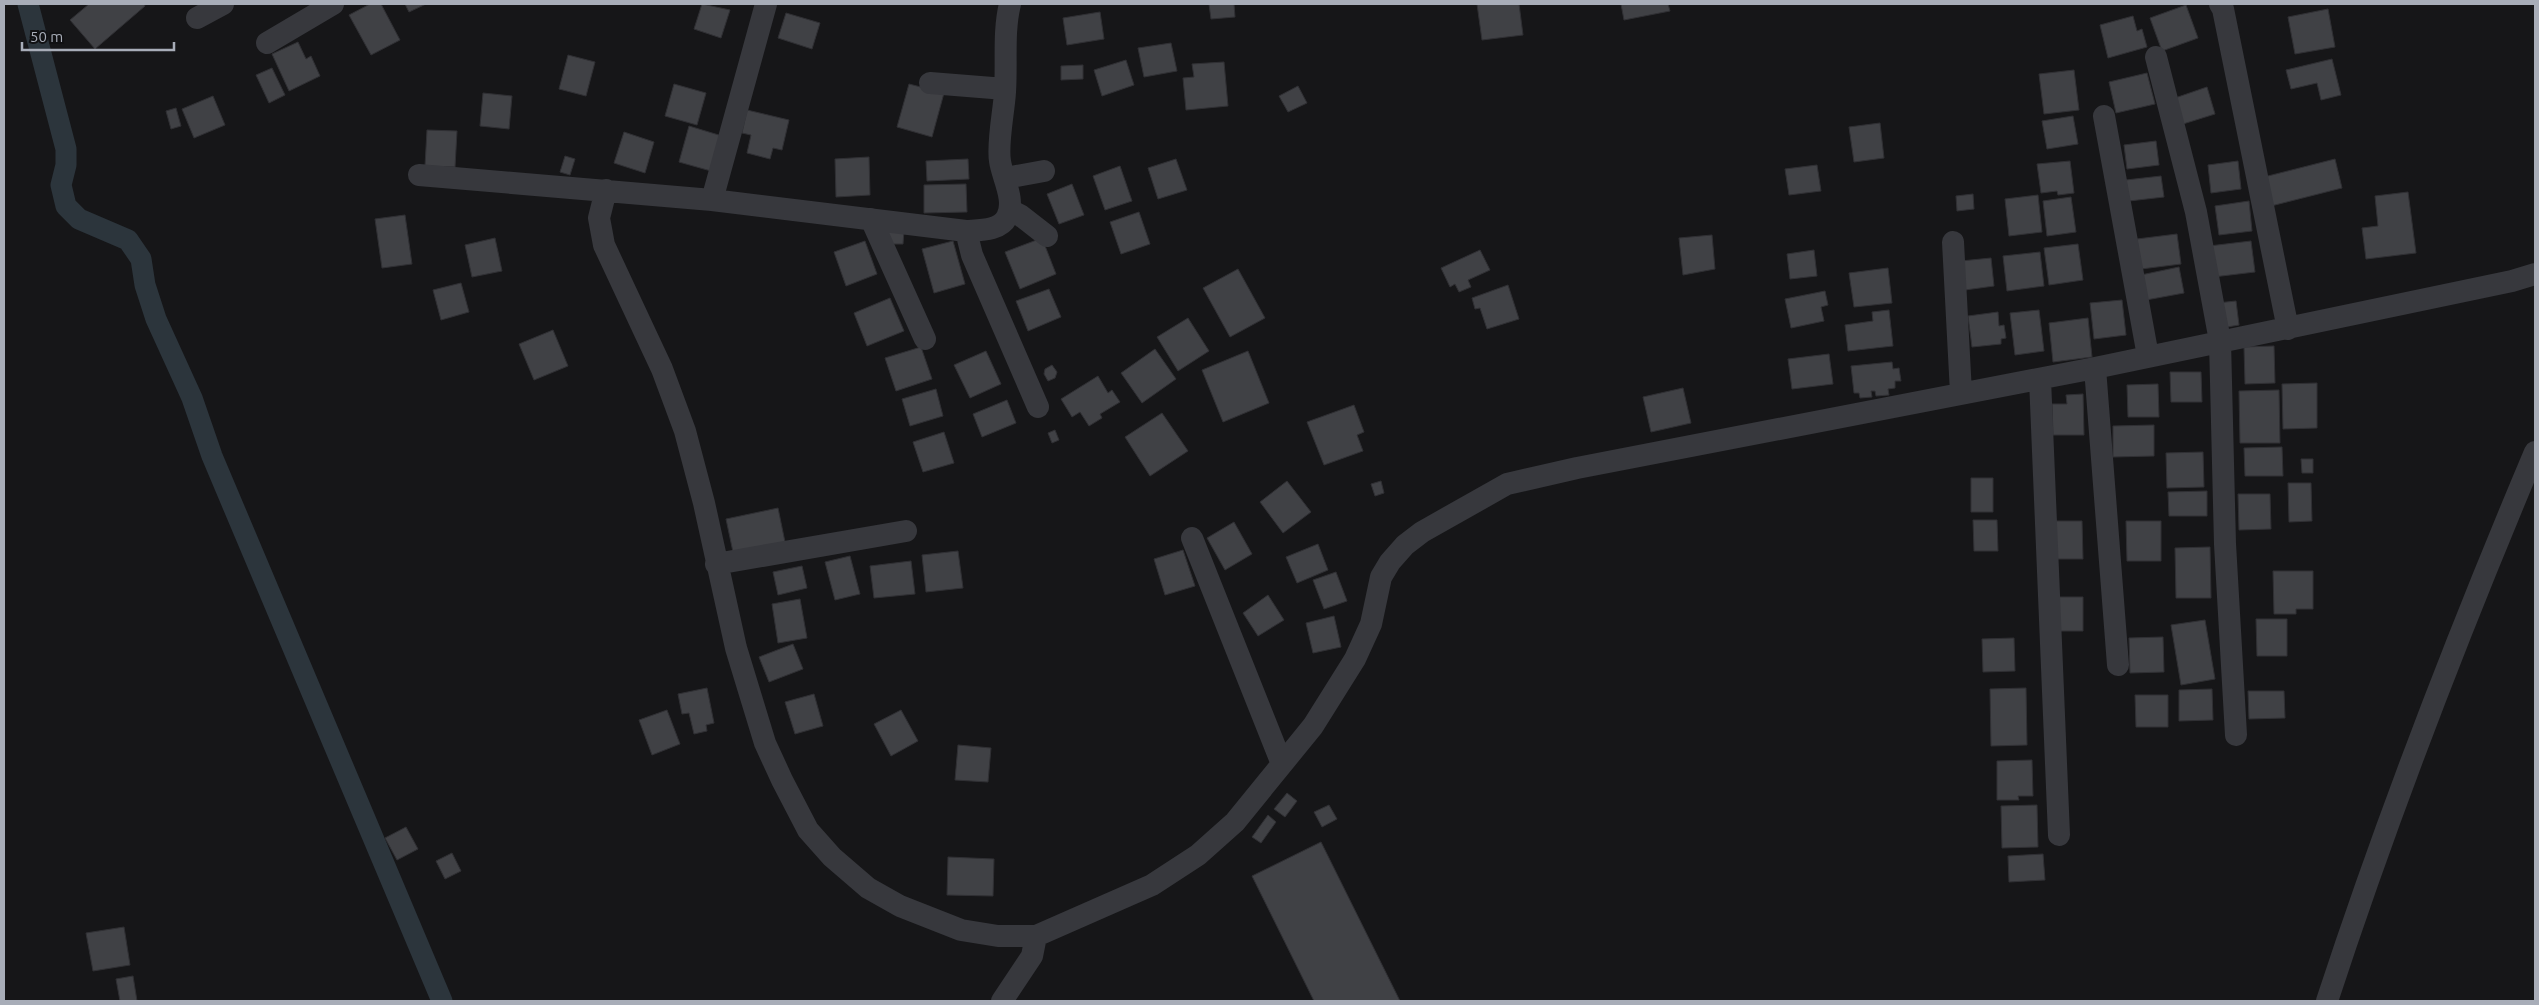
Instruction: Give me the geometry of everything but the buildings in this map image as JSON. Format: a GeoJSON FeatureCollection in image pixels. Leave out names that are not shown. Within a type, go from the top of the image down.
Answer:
{"type":"FeatureCollection","features":[{"type":"Feature","properties":{"kind":"street"},"geometry":{"type":"LineString","coordinates":[[197,18],[223,4]]}},
{"type":"Feature","properties":{"kind":"street"},"geometry":{"type":"LineString","coordinates":[[267,43],[333,4]]}},
{"type":"Feature","properties":{"kind":"street"},"geometry":{"type":"LineString","coordinates":[[712,200],[766,4]]}},
{"type":"Feature","properties":{"kind":"street"},"geometry":{"type":"LineString","coordinates":[[419,176],[712,200],[966,230],[984,230],[999,226],[1007,218],[1010,210],[1006,178],[1000,161],[1005,89],[1006,17],[1010,4]]}},
{"type":"Feature","properties":{"kind":"street"},"geometry":{"type":"LineString","coordinates":[[2220,4],[2223,9],[2288,329]]}},
{"type":"Feature","properties":{"kind":"street"},"geometry":{"type":"LineString","coordinates":[[2156,57],[2196,212],[2220,342],[2226,544],[2236,735]]}},
{"type":"Feature","properties":{"kind":"street"},"geometry":{"type":"LineString","coordinates":[[930,83],[1005,89]]}},
{"type":"Feature","properties":{"kind":"street"},"geometry":{"type":"LineString","coordinates":[[2104,116],[2148,356]]}},
{"type":"Feature","properties":{"kind":"street"},"geometry":{"type":"LineString","coordinates":[[1006,178],[1044,171]]}},
{"type":"Feature","properties":{"kind":"street"},"geometry":{"type":"LineString","coordinates":[[606,190],[599,218],[604,245],[662,369],[685,431],[704,503],[736,648],[765,743],[808,830],[832,857],[868,888],[900,906],[961,930],[998,936],[1036,936],[1152,885],[1198,855],[1235,822],[1313,726],[1356,659],[1371,624],[1381,577],[1390,562],[1405,545],[1422,532],[1507,484],[1577,468],[2288,329],[2535,274]]}},
{"type":"Feature","properties":{"kind":"street"},"geometry":{"type":"LineString","coordinates":[[1010,210],[1047,236]]}},
{"type":"Feature","properties":{"kind":"street"},"geometry":{"type":"LineString","coordinates":[[871,219],[925,339]]}},
{"type":"Feature","properties":{"kind":"street"},"geometry":{"type":"LineString","coordinates":[[966,230],[972,255],[1038,407]]}},
{"type":"Feature","properties":{"kind":"street"},"geometry":{"type":"LineString","coordinates":[[1953,242],[1961,393]]}},
{"type":"Feature","properties":{"kind":"street"},"geometry":{"type":"LineString","coordinates":[[2095,368],[2118,664]]}},
{"type":"Feature","properties":{"kind":"street"},"geometry":{"type":"LineString","coordinates":[[2040,379],[2059,835]]}},
{"type":"Feature","properties":{"kind":"street"},"geometry":{"type":"LineString","coordinates":[[2327,1001],[2369,873],[2459,635],[2535,452]]}},
{"type":"Feature","properties":{"kind":"street"},"geometry":{"type":"LineString","coordinates":[[716,564],[906,531]]}},
{"type":"Feature","properties":{"kind":"street"},"geometry":{"type":"LineString","coordinates":[[1192,538],[1282,764]]}},
{"type":"Feature","properties":{"kind":"street"},"geometry":{"type":"LineString","coordinates":[[1002,1001],[1032,956],[1036,936]]}},
{"type":"Feature","properties":{"kind":"waterway"},"geometry":{"type":"LineString","coordinates":[[28,4],[66,149],[66,165],[61,185],[66,206],[79,219],[128,240],[141,259],[145,285],[156,319],[192,398],[212,456],[442,1001]]}}]}
